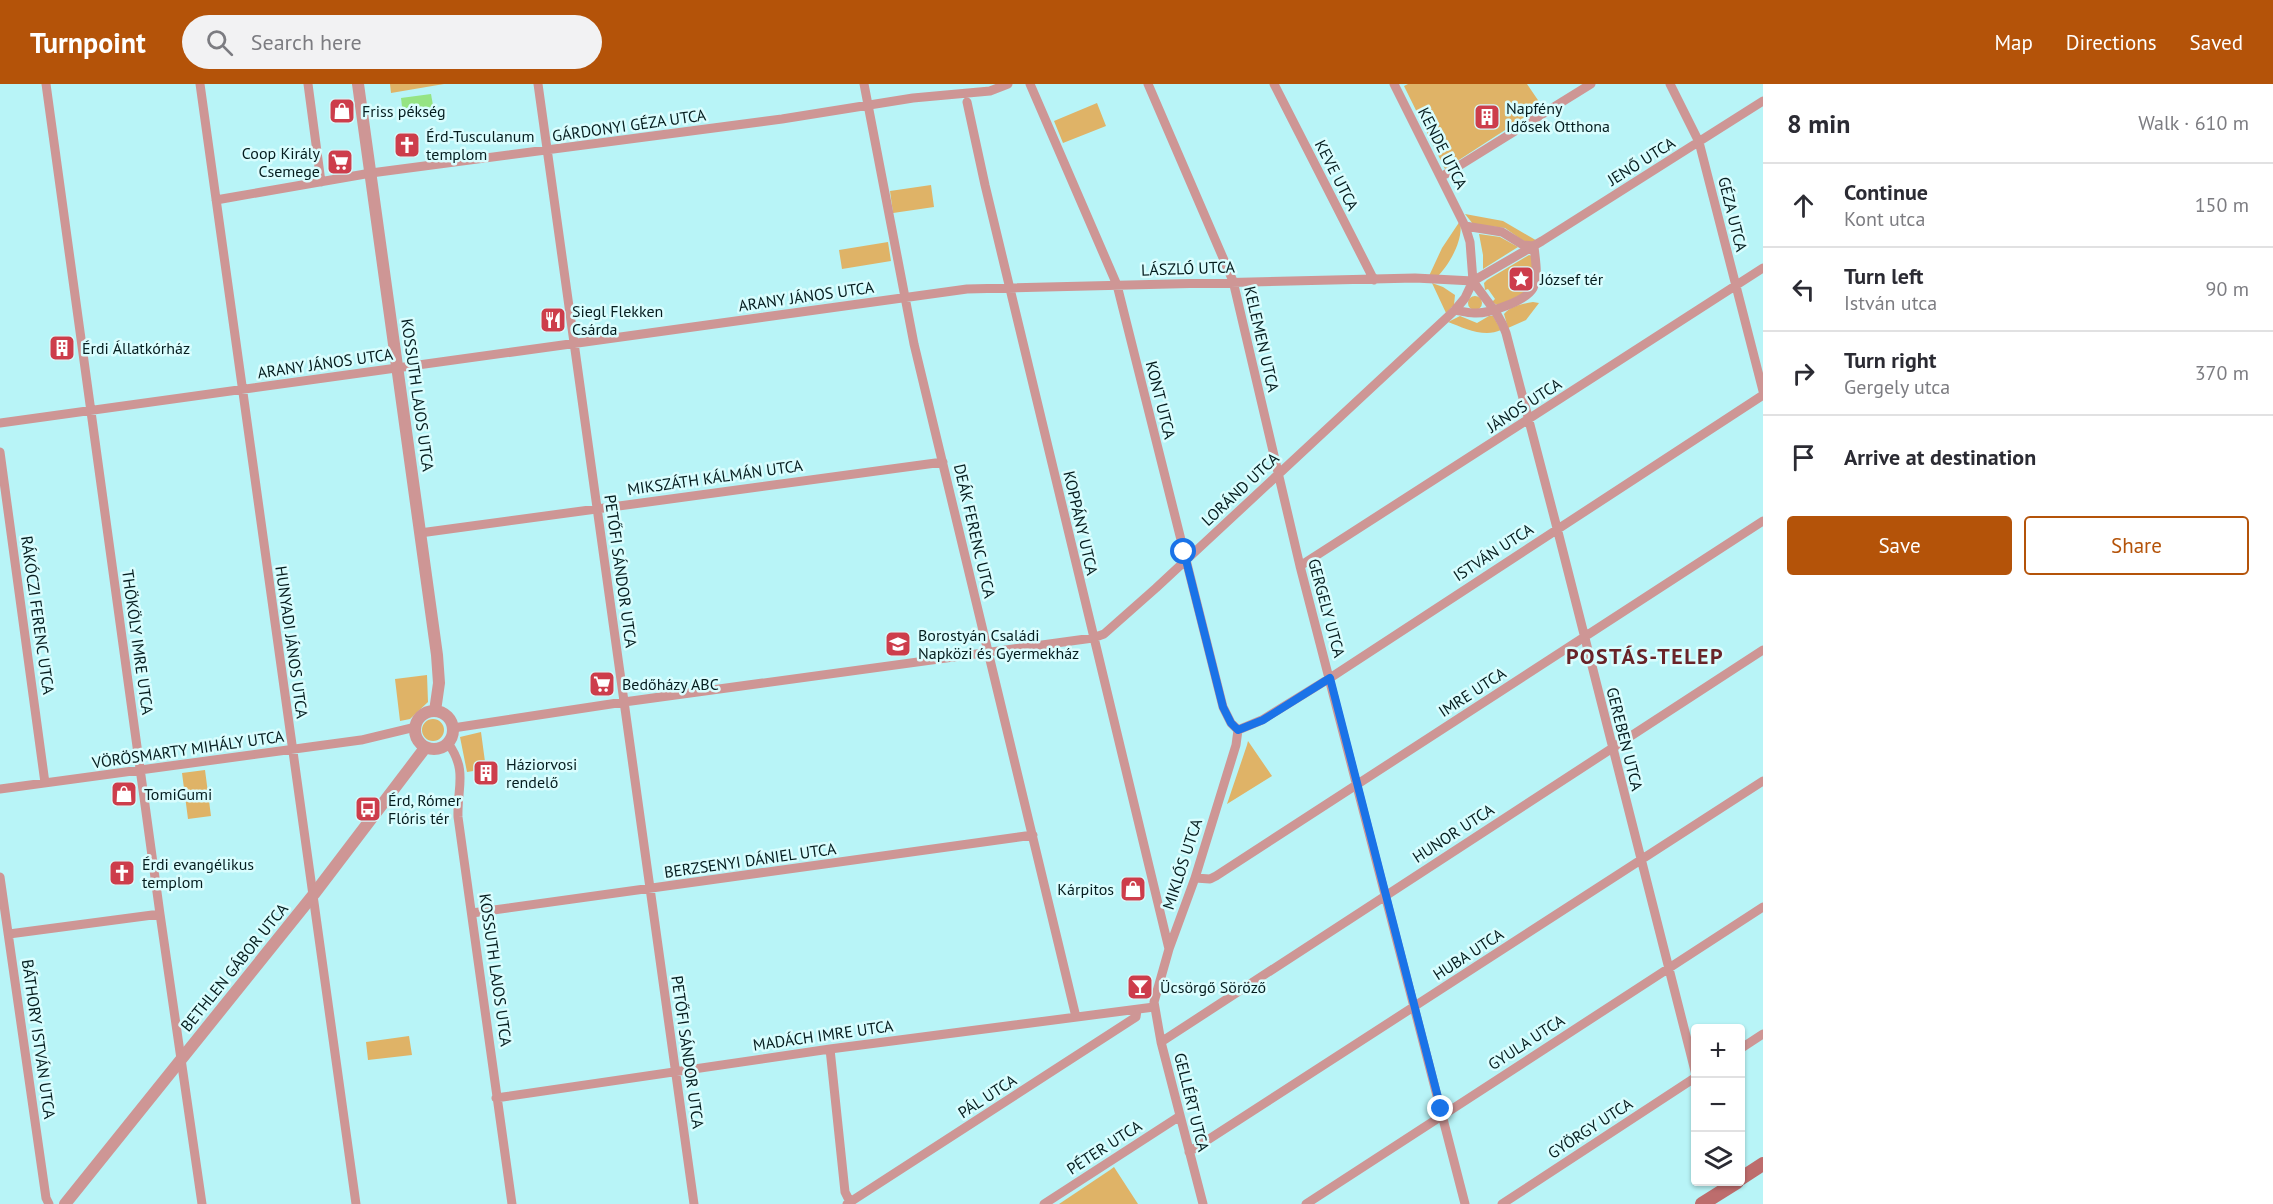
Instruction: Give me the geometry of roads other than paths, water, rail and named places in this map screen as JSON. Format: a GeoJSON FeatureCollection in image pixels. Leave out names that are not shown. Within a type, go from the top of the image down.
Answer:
{"type":"FeatureCollection","features":[{"type":"Feature","properties":{"kind":"main road"},"geometry":{"type":"LineString","coordinates":[[1745,1176],[1763,1164]]}},
{"type":"Feature","properties":{"kind":"main road"},"geometry":{"type":"LineString","coordinates":[[1702,1204],[1726,1186]]}},
{"type":"Feature","properties":{"kind":"street","name":"THÖKÖLY IMRE UTCA"},"geometry":{"type":"LineString","coordinates":[[46,84],[202,1204]]}},
{"type":"Feature","properties":{"kind":"street","name":"HUNYADI JÁNOS UTCA"},"geometry":{"type":"LineString","coordinates":[[200,84],[356,1204]]}},
{"type":"Feature","properties":{"kind":"street"},"geometry":{"type":"LineString","coordinates":[[308,84],[321,182]]}},
{"type":"Feature","properties":{"kind":"street","name":"KOSSUTH LAJOS UTCA"},"geometry":{"type":"LineString","coordinates":[[358,84],[437,655],[439,683],[435,711]]}},
{"type":"Feature","properties":{"kind":"street","name":"PETŐFI SÁNDOR UTCA"},"geometry":{"type":"LineString","coordinates":[[538,84],[694,1204]]}},
{"type":"Feature","properties":{"kind":"street","name":"DEÁK FERENC UTCA"},"geometry":{"type":"LineString","coordinates":[[864,84],[904,297],[1076,1017]]}},
{"type":"Feature","properties":{"kind":"street"},"geometry":{"type":"LineString","coordinates":[[953,96],[967,102],[977,100],[990,91],[1008,84]]}},
{"type":"Feature","properties":{"kind":"street","name":"KONT UTCA"},"geometry":{"type":"LineString","coordinates":[[1030,84],[1117,285],[1223,707],[1231,723],[1238,730]]}},
{"type":"Feature","properties":{"kind":"street","name":"KELEMEN UTCA"},"geometry":{"type":"LineString","coordinates":[[1148,84],[1233,282],[1279,473]]}},
{"type":"Feature","properties":{"kind":"street","name":"KEVE UTCA"},"geometry":{"type":"LineString","coordinates":[[1274,84],[1374,280]]}},
{"type":"Feature","properties":{"kind":"street","name":"KENDE UTCA"},"geometry":{"type":"LineString","coordinates":[[1394,84],[1465,226]]}},
{"type":"Feature","properties":{"kind":"street"},"geometry":{"type":"LineString","coordinates":[[1441,177],[1592,84]]}},
{"type":"Feature","properties":{"kind":"street","name":"GÉZA UTCA"},"geometry":{"type":"LineString","coordinates":[[1670,84],[1699,142],[1763,393]]}},
{"type":"Feature","properties":{"kind":"street","name":"GÁRDONYI GÉZA UTCA"},"geometry":{"type":"LineString","coordinates":[[216,200],[371,173],[547,151],[913,98],[990,91]]}},
{"type":"Feature","properties":{"kind":"street","name":"JENŐ UTCA"},"geometry":{"type":"LineString","coordinates":[[1534,246],[1763,101]]}},
{"type":"Feature","properties":{"kind":"street","name":"KOPPÁNY UTCA"},"geometry":{"type":"LineString","coordinates":[[967,102],[1169,950]]}},
{"type":"Feature","properties":{"kind":"street"},"geometry":{"type":"LineString","coordinates":[[1455,310],[1465,298],[1473,281],[1472,258],[1465,226],[1502,232],[1523,244],[1534,246]]}},
{"type":"Feature","properties":{"kind":"street"},"geometry":{"type":"LineString","coordinates":[[1473,281],[1534,246]]}},
{"type":"Feature","properties":{"kind":"street"},"geometry":{"type":"LineString","coordinates":[[1455,310],[1474,313],[1494,309],[1520,299],[1532,290],[1536,275],[1534,246]]}},
{"type":"Feature","properties":{"kind":"street","name":"JÁNOS UTCA"},"geometry":{"type":"LineString","coordinates":[[1300,566],[1763,268]]}},
{"type":"Feature","properties":{"kind":"street","name":"LÁSZLÓ UTCA"},"geometry":{"type":"LineString","coordinates":[[904,297],[967,289],[1415,278],[1473,281]]}},
{"type":"Feature","properties":{"kind":"street"},"geometry":{"type":"LineString","coordinates":[[1473,281],[1494,309]]}},
{"type":"Feature","properties":{"kind":"street","name":"ARANY JÁNOS UTCA"},"geometry":{"type":"LineString","coordinates":[[0,423],[904,297]]}},
{"type":"Feature","properties":{"kind":"street","name":"GEREBEN UTCA"},"geometry":{"type":"LineString","coordinates":[[1494,309],[1500,316],[1506,333],[1691,1060]]}},
{"type":"Feature","properties":{"kind":"street","name":"LORÁND UTCA"},"geometry":{"type":"LineString","coordinates":[[987,651],[1093,638],[1104,634],[1455,310]]}},
{"type":"Feature","properties":{"kind":"street","name":"ISTVÁN UTCA"},"geometry":{"type":"LineString","coordinates":[[1238,730],[1263,720],[1330,678],[1763,393]]}},
{"type":"Feature","properties":{"kind":"street","name":"RÁKÓCZI FERENC UTCA"},"geometry":{"type":"LineString","coordinates":[[0,452],[45,783]]}},
{"type":"Feature","properties":{"kind":"street","name":"MIKSZÁTH KÁLMÁN UTCA"},"geometry":{"type":"LineString","coordinates":[[420,533],[943,462]]}},
{"type":"Feature","properties":{"kind":"street","name":"GERGELY UTCA"},"geometry":{"type":"LineString","coordinates":[[1279,473],[1300,566],[1387,894],[1465,1204]]}},
{"type":"Feature","properties":{"kind":"street","name":"IMRE UTCA"},"geometry":{"type":"LineString","coordinates":[[1195,878],[1210,879],[1216,876],[1763,522]]}},
{"type":"Feature","properties":{"kind":"street","name":"HUNOR UTCA"},"geometry":{"type":"LineString","coordinates":[[1161,1041],[1763,650]]}},
{"type":"Feature","properties":{"kind":"street"},"geometry":{"type":"LineString","coordinates":[[453,728],[987,651]]}},
{"type":"Feature","properties":{"kind":"street"},"geometry":{"type":"LineString","coordinates":[[435,711],[447,717],[453,728],[448,743],[438,750],[425,748],[416,739],[415,727],[416,722],[424,714],[435,711]]}},
{"type":"Feature","properties":{"kind":"street","name":"VÖRÖSMARTY MIHÁLY UTCA"},"geometry":{"type":"LineString","coordinates":[[0,789],[361,741],[415,727]]}},
{"type":"Feature","properties":{"kind":"street","name":"MIKLÓS UTCA"},"geometry":{"type":"LineString","coordinates":[[1154,1007],[1169,950],[1195,878],[1236,745],[1238,730]]}},
{"type":"Feature","properties":{"kind":"street","name":"KOSSUTH LAJOS UTCA"},"geometry":{"type":"LineString","coordinates":[[448,743],[458,760],[462,775],[458,817],[512,1204]]}},
{"type":"Feature","properties":{"kind":"street","name":"BETHLEN GÁBOR UTCA"},"geometry":{"type":"LineString","coordinates":[[65,1204],[314,894],[425,748]]}},
{"type":"Feature","properties":{"kind":"street","name":"HUBA UTCA"},"geometry":{"type":"LineString","coordinates":[[1189,1152],[1763,781]]}},
{"type":"Feature","properties":{"kind":"street","name":"BERZSENYI DÁNIEL UTCA"},"geometry":{"type":"LineString","coordinates":[[472,913],[1033,836]]}},
{"type":"Feature","properties":{"kind":"street","name":"BÁTHORY ISTVÁN UTCA"},"geometry":{"type":"LineString","coordinates":[[0,877],[46,1198],[49,1204]]}},
{"type":"Feature","properties":{"kind":"street","name":"GYULA UTCA"},"geometry":{"type":"LineString","coordinates":[[1305,1204],[1763,907]]}},
{"type":"Feature","properties":{"kind":"street"},"geometry":{"type":"LineString","coordinates":[[9,934],[160,914]]}},
{"type":"Feature","properties":{"kind":"street","name":"MADÁCH IMRE UTCA"},"geometry":{"type":"LineString","coordinates":[[496,1098],[830,1049],[1154,1007]]}},
{"type":"Feature","properties":{"kind":"street","name":"GELLÉRT UTCA"},"geometry":{"type":"LineString","coordinates":[[1154,1007],[1203,1204]]}},
{"type":"Feature","properties":{"kind":"street","name":"PÁL UTCA"},"geometry":{"type":"LineString","coordinates":[[850,1203],[1136,1017],[1137,1010]]}},
{"type":"Feature","properties":{"kind":"street"},"geometry":{"type":"LineString","coordinates":[[1745,1045],[1763,1034]]}},
{"type":"Feature","properties":{"kind":"street"},"geometry":{"type":"LineString","coordinates":[[830,1049],[845,1192],[850,1203]]}},
{"type":"Feature","properties":{"kind":"street","name":"GYÖRGY UTCA"},"geometry":{"type":"LineString","coordinates":[[1502,1204],[1692,1078]]}},
{"type":"Feature","properties":{"kind":"street","name":"PÉTER UTCA"},"geometry":{"type":"LineString","coordinates":[[1044,1204],[1180,1116]]}},
{"type":"Feature","properties":{"kind":"place","name":"Friss pékség"},"geometry":{"type":"Point","coordinates":[342,111]}},
{"type":"Feature","properties":{"kind":"place","name":"Napfény Idősek Otthona"},"geometry":{"type":"Point","coordinates":[1487,117]}},
{"type":"Feature","properties":{"kind":"place","name":"Érd-Tusculanum templom"},"geometry":{"type":"Point","coordinates":[407,145]}},
{"type":"Feature","properties":{"kind":"place","name":"Coop Király Csemege"},"geometry":{"type":"Point","coordinates":[340,162]}},
{"type":"Feature","properties":{"kind":"place","name":"József tér"},"geometry":{"type":"Point","coordinates":[1521,279]}},
{"type":"Feature","properties":{"kind":"place","name":"Siegl Flekken Csárda"},"geometry":{"type":"Point","coordinates":[553,320]}},
{"type":"Feature","properties":{"kind":"place","name":"Érdi Állatkórház"},"geometry":{"type":"Point","coordinates":[62,348]}},
{"type":"Feature","properties":{"kind":"place","name":"Borostyán Családi Napközi és Gyermekház"},"geometry":{"type":"Point","coordinates":[898,644]}},
{"type":"Feature","properties":{"kind":"place","name":"Bedőházy ABC"},"geometry":{"type":"Point","coordinates":[602,684]}},
{"type":"Feature","properties":{"kind":"place","name":"Háziorvosi rendelő"},"geometry":{"type":"Point","coordinates":[486,773]}},
{"type":"Feature","properties":{"kind":"place","name":"TomiGumi"},"geometry":{"type":"Point","coordinates":[124,794]}},
{"type":"Feature","properties":{"kind":"place","name":"Érd, Rómer Flóris tér"},"geometry":{"type":"Point","coordinates":[368,809]}},
{"type":"Feature","properties":{"kind":"place","name":"Érdi evangélikus templom"},"geometry":{"type":"Point","coordinates":[122,873]}},
{"type":"Feature","properties":{"kind":"place","name":"Kárpitos"},"geometry":{"type":"Point","coordinates":[1133,889]}},
{"type":"Feature","properties":{"kind":"place","name":"Ücsörgő Söröző"},"geometry":{"type":"Point","coordinates":[1140,987]}},
{"type":"Feature","properties":{"kind":"district","name":"POSTÁS-TELEP"},"geometry":{"type":"Point","coordinates":[1645,656]}}]}
